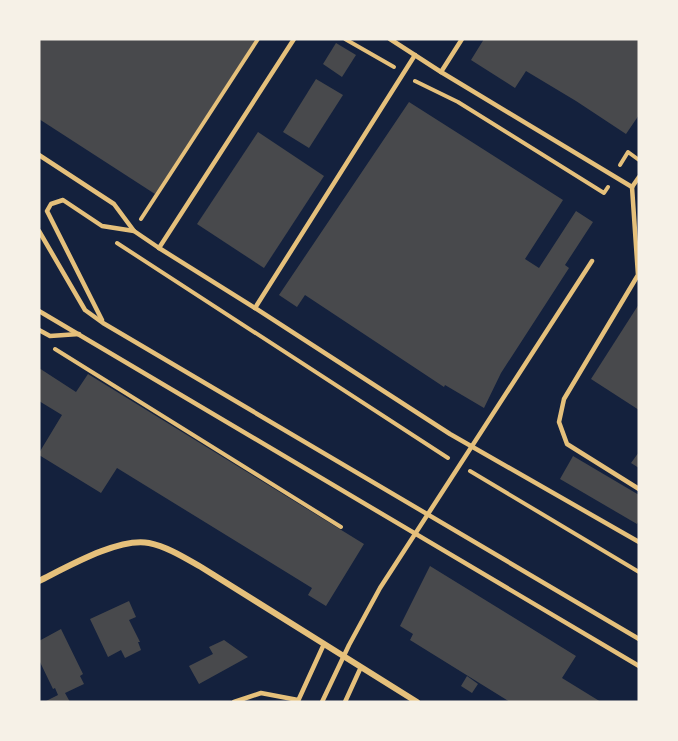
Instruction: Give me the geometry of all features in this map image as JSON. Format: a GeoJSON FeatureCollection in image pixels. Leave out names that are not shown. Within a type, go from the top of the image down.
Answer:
{"type":"FeatureCollection","features":[{"type":"Feature","properties":{"kind":"street"},"geometry":{"type":"LineString","coordinates":[[39,581],[111,547],[130,542],[149,543],[175,552],[201,567],[417,702]]}},
{"type":"Feature","properties":{"kind":"lane"},"geometry":{"type":"LineString","coordinates":[[159,248],[294,39]]}},
{"type":"Feature","properties":{"kind":"lane"},"geometry":{"type":"LineString","coordinates":[[390,39],[632,187]]}},
{"type":"Feature","properties":{"kind":"lane"},"geometry":{"type":"LineString","coordinates":[[441,72],[462,39]]}},
{"type":"Feature","properties":{"kind":"lane"},"geometry":{"type":"LineString","coordinates":[[255,308],[415,55]]}},
{"type":"Feature","properties":{"kind":"lane"},"geometry":{"type":"LineString","coordinates":[[39,155],[114,204],[134,231],[159,248],[450,434],[639,542]]}},
{"type":"Feature","properties":{"kind":"lane"},"geometry":{"type":"LineString","coordinates":[[639,177],[632,187],[638,275],[564,399],[559,422],[567,444],[639,489]]}},
{"type":"Feature","properties":{"kind":"lane"},"geometry":{"type":"LineString","coordinates":[[103,323],[47,211],[51,204],[63,200],[102,226],[134,231]]}},
{"type":"Feature","properties":{"kind":"lane"},"geometry":{"type":"LineString","coordinates":[[39,231],[85,310],[103,323],[639,639]]}},
{"type":"Feature","properties":{"kind":"lane"},"geometry":{"type":"LineString","coordinates":[[322,702],[380,588],[592,261]]}},
{"type":"Feature","properties":{"kind":"lane"},"geometry":{"type":"LineString","coordinates":[[39,311],[639,666]]}},
{"type":"Feature","properties":{"kind":"lane"},"geometry":{"type":"LineString","coordinates":[[39,330],[50,336],[79,334]]}},
{"type":"Feature","properties":{"kind":"lane"},"geometry":{"type":"LineString","coordinates":[[234,702],[261,693],[298,701],[324,644]]}},
{"type":"Feature","properties":{"kind":"lane"},"geometry":{"type":"LineString","coordinates":[[345,702],[361,667]]}},
{"type":"Feature","properties":{"kind":"path"},"geometry":{"type":"LineString","coordinates":[[122,247],[258,39]]}},
{"type":"Feature","properties":{"kind":"path"},"geometry":{"type":"LineString","coordinates":[[112,241],[457,463]]}},
{"type":"Feature","properties":{"kind":"path"},"geometry":{"type":"LineString","coordinates":[[48,345],[342,527]]}},
{"type":"Feature","properties":{"kind":"path"},"geometry":{"type":"LineString","coordinates":[[467,469],[639,572]]}},
{"type":"Feature","properties":{"kind":"building"},"geometry":{"type":"Polygon","coordinates":[[[39,39],[256,39],[155,194],[39,119],[39,39]]]}},
{"type":"Feature","properties":{"kind":"building"},"geometry":{"type":"Polygon","coordinates":[[[484,39],[639,39],[639,115],[626,134],[526,71],[515,88],[471,60],[484,39]]]}},
{"type":"Feature","properties":{"kind":"building"},"geometry":{"type":"Polygon","coordinates":[[[336,43],[356,55],[342,77],[323,64],[336,43]]]}},
{"type":"Feature","properties":{"kind":"building"},"geometry":{"type":"Polygon","coordinates":[[[316,79],[343,95],[309,148],[283,132],[316,79]]]}},
{"type":"Feature","properties":{"kind":"building"},"geometry":{"type":"Polygon","coordinates":[[[409,102],[563,200],[525,259],[539,268],[576,211],[593,222],[565,265],[569,268],[501,373],[484,408],[445,385],[444,387],[305,295],[297,307],[279,295],[409,102]]]}},
{"type":"Feature","properties":{"kind":"building"},"geometry":{"type":"Polygon","coordinates":[[[258,132],[324,176],[264,268],[197,224],[258,132]]]}},
{"type":"Feature","properties":{"kind":"building"},"geometry":{"type":"Polygon","coordinates":[[[639,304],[639,410],[591,379],[639,304]]]}},
{"type":"Feature","properties":{"kind":"building"},"geometry":{"type":"Polygon","coordinates":[[[39,368],[76,392],[88,374],[364,544],[326,606],[308,595],[312,588],[117,468],[101,493],[39,455],[62,415],[39,401],[39,368]]]}},
{"type":"Feature","properties":{"kind":"building"},"geometry":{"type":"Polygon","coordinates":[[[639,452],[639,468],[631,463],[639,452]]]}},
{"type":"Feature","properties":{"kind":"building"},"geometry":{"type":"Polygon","coordinates":[[[573,456],[639,495],[637,524],[560,479],[573,456]]]}},
{"type":"Feature","properties":{"kind":"building"},"geometry":{"type":"Polygon","coordinates":[[[430,566],[576,656],[562,678],[601,702],[510,702],[410,640],[413,634],[400,626],[430,566]]]}},
{"type":"Feature","properties":{"kind":"building"},"geometry":{"type":"Polygon","coordinates":[[[129,601],[136,617],[129,620],[140,642],[138,642],[141,650],[125,658],[121,650],[108,657],[90,619],[129,601]]]}},
{"type":"Feature","properties":{"kind":"building"},"geometry":{"type":"Polygon","coordinates":[[[61,629],[83,674],[80,676],[84,684],[65,693],[70,702],[44,702],[58,695],[39,660],[39,641],[61,629]]]}},
{"type":"Feature","properties":{"kind":"building"},"geometry":{"type":"Polygon","coordinates":[[[224,640],[248,657],[199,684],[189,666],[213,654],[209,647],[224,640]]]}},
{"type":"Feature","properties":{"kind":"building"},"geometry":{"type":"Polygon","coordinates":[[[467,676],[478,684],[472,693],[461,686],[467,676]]]}}]}
